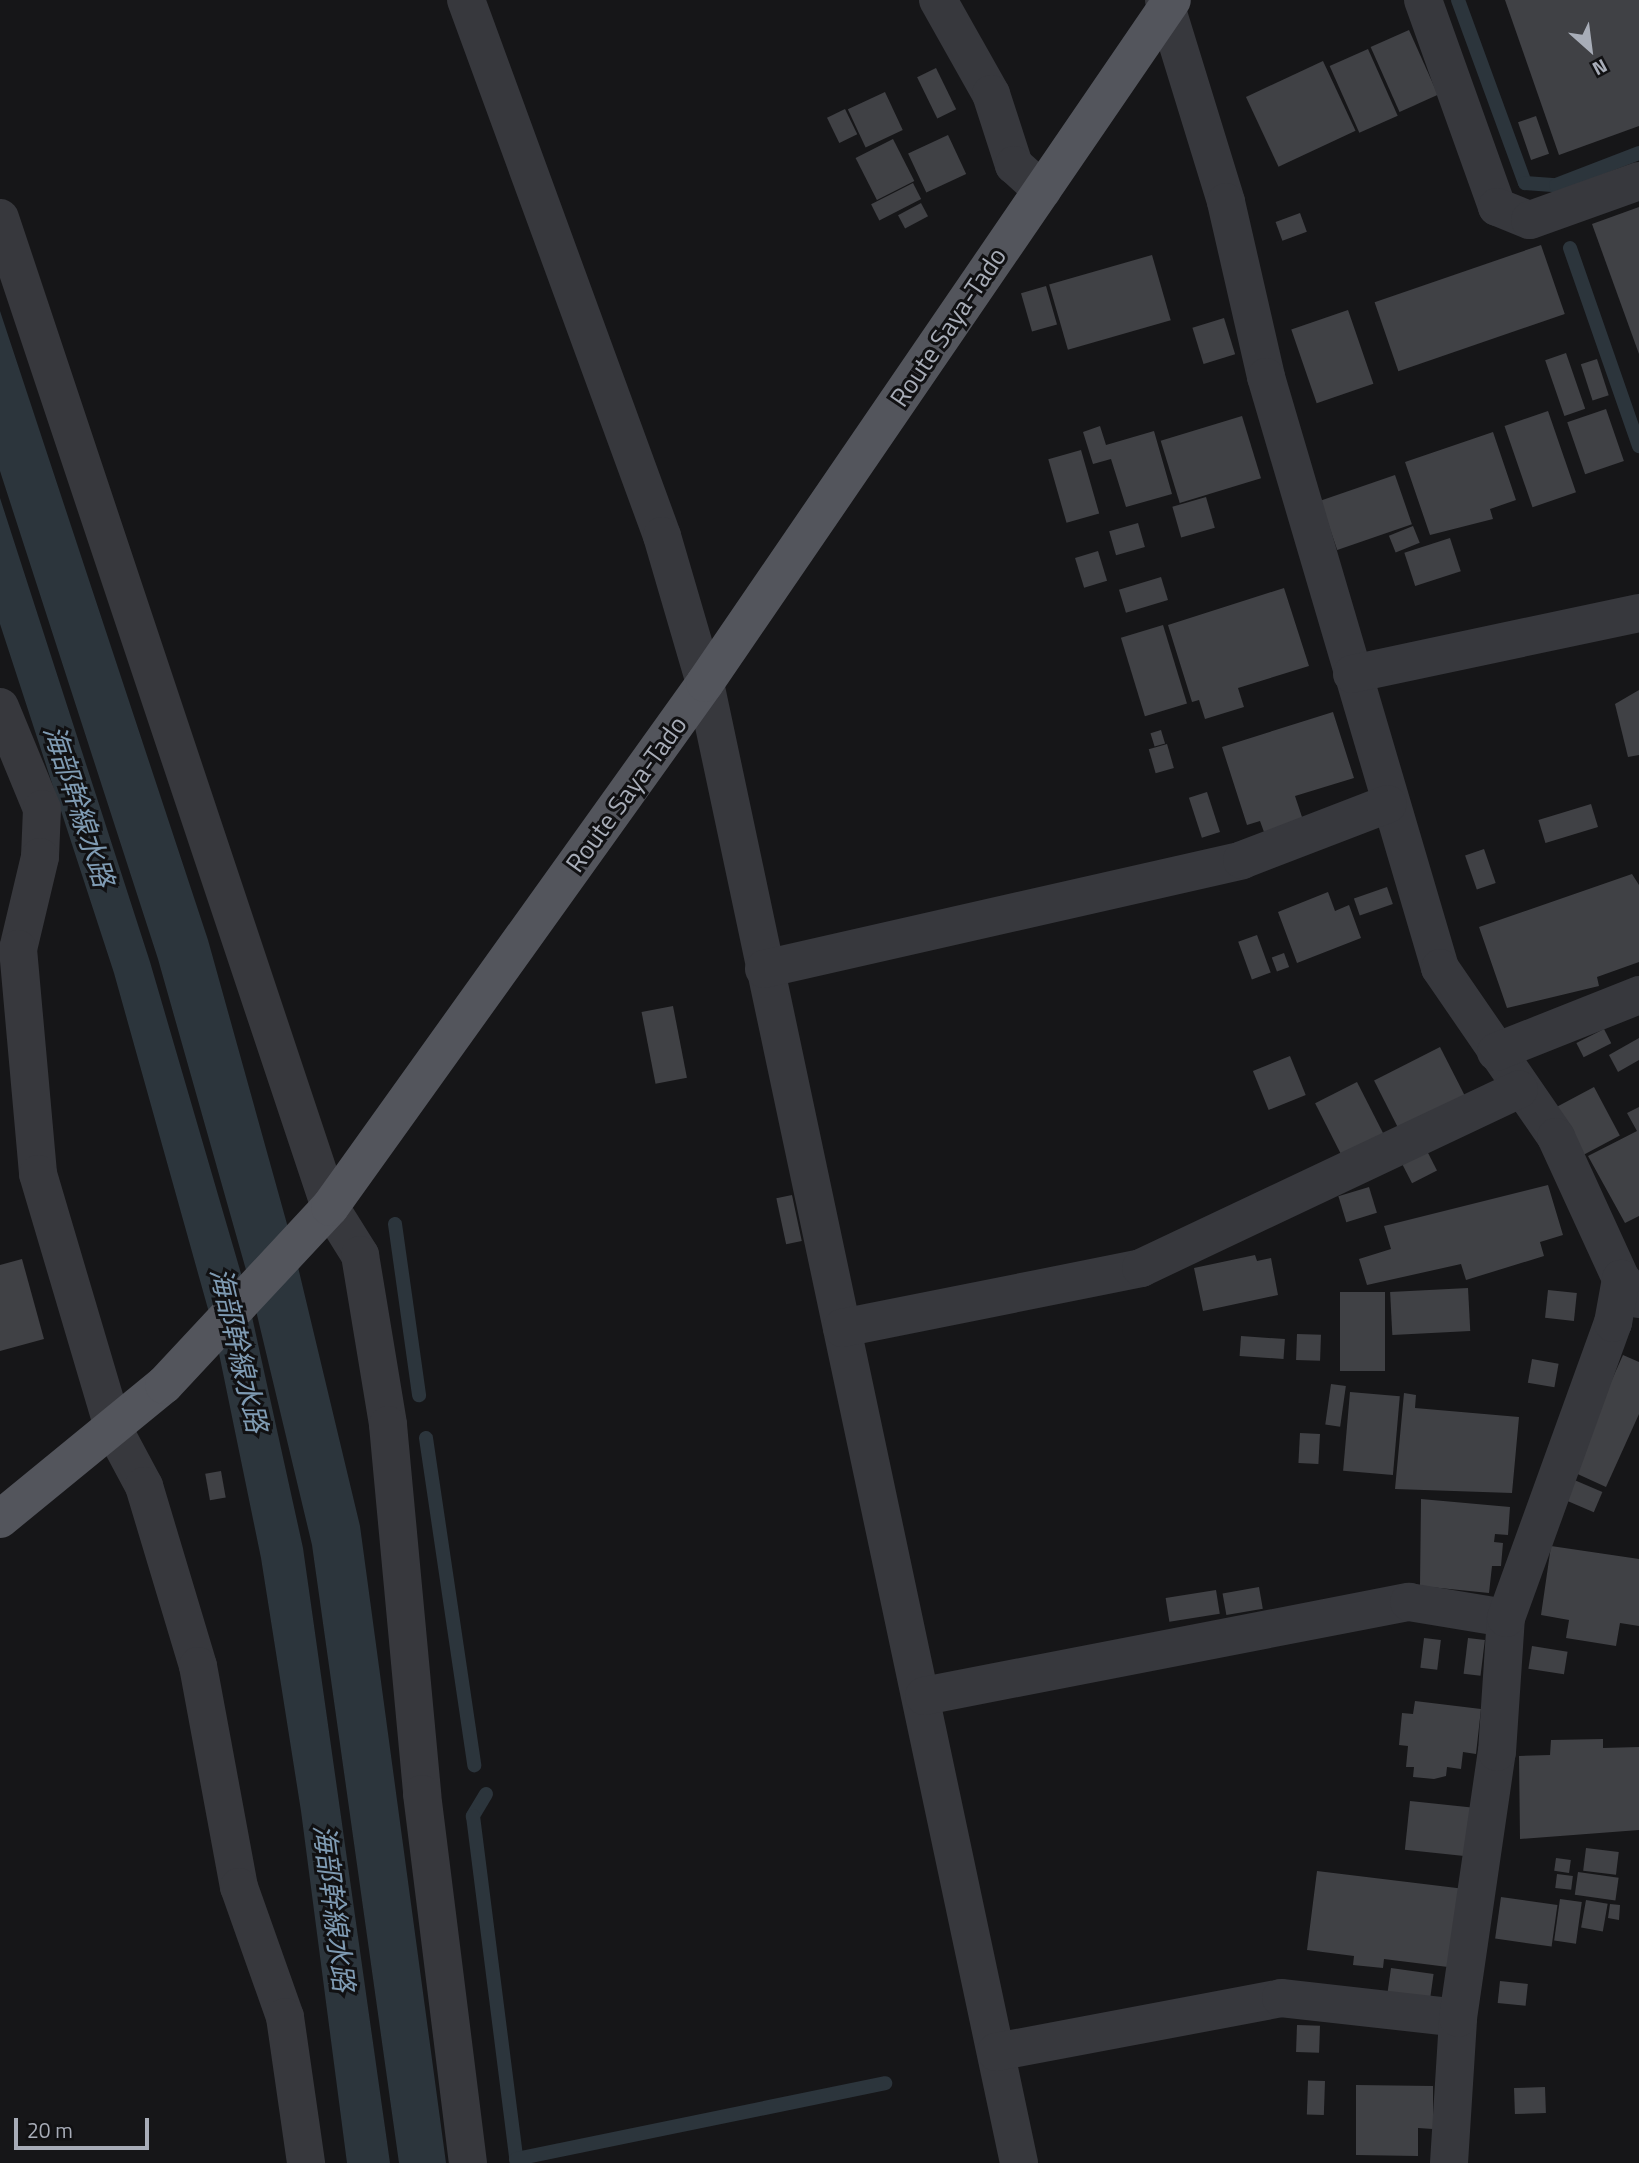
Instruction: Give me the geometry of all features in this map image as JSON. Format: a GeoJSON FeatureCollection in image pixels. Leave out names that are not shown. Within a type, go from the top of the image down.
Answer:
{"type":"FeatureCollection","features":[{"type":"Feature","properties":{"kind":"main road","name":"Route Saya-Tado"},"geometry":{"type":"LineString","coordinates":[[0,1519],[114,1430],[164,1385],[330,1207],[705,683],[1168,2]]}},
{"type":"Feature","properties":{"kind":"street"},"geometry":{"type":"LineString","coordinates":[[466,0],[662,536],[705,683],[764,969],[924,1696],[1019,2163]]}},
{"type":"Feature","properties":{"kind":"street"},"geometry":{"type":"LineString","coordinates":[[938,0],[991,94],[1014,165],[1042,190]]}},
{"type":"Feature","properties":{"kind":"street"},"geometry":{"type":"LineString","coordinates":[[1423,0],[1497,207],[1530,220],[1639,181]]}},
{"type":"Feature","properties":{"kind":"street"},"geometry":{"type":"LineString","coordinates":[[1168,2],[1226,202],[1266,377],[1388,804],[1440,968],[1519,1089],[1556,1137],[1630,1289],[1613,1323],[1506,1618],[1497,1752],[1458,2018],[1449,2163]]}},
{"type":"Feature","properties":{"kind":"street"},"geometry":{"type":"LineString","coordinates":[[0,218],[330,1207],[360,1255],[388,1425],[422,1794],[468,2163]]}},
{"type":"Feature","properties":{"kind":"street"},"geometry":{"type":"LineString","coordinates":[[1352,674],[1639,613]]}},
{"type":"Feature","properties":{"kind":"street"},"geometry":{"type":"LineString","coordinates":[[3,728],[42,808],[40,857],[18,949],[38,1174],[114,1430],[144,1486],[198,1665],[239,1887],[285,2017],[306,2163]]}},
{"type":"Feature","properties":{"kind":"street"},"geometry":{"type":"LineString","coordinates":[[764,969],[1242,860],[1388,804]]}},
{"type":"Feature","properties":{"kind":"street"},"geometry":{"type":"LineString","coordinates":[[1496,1052],[1639,995]]}},
{"type":"Feature","properties":{"kind":"street"},"geometry":{"type":"LineString","coordinates":[[842,1328],[1141,1268],[1519,1089]]}},
{"type":"Feature","properties":{"kind":"street"},"geometry":{"type":"LineString","coordinates":[[924,1696],[1409,1602],[1506,1618]]}},
{"type":"Feature","properties":{"kind":"street"},"geometry":{"type":"LineString","coordinates":[[996,2052],[1281,1998],[1458,2018]]}},
{"type":"Feature","properties":{"kind":"water"},"geometry":{"type":"Polygon","coordinates":[[[0,311],[208,940],[292,1242],[360,1526],[446,2163],[399,2163],[312,1545],[248,1277],[158,959],[0,471],[0,311]]]}},
{"type":"Feature","properties":{"kind":"water","name":"海部幹線水路"},"geometry":{"type":"Polygon","coordinates":[[[0,498],[150,962],[247,1294],[303,1548],[390,2163],[347,2163],[301,1811],[261,1558],[215,1334],[114,973],[0,624],[0,498]]]}},
{"type":"Feature","properties":{"kind":"building"},"geometry":{"type":"Polygon","coordinates":[[[1505,0],[1639,0],[1639,126],[1559,155],[1505,0]]]}},
{"type":"Feature","properties":{"kind":"building"},"geometry":{"type":"Polygon","coordinates":[[[1409,30],[1438,95],[1400,112],[1371,47],[1409,30]]]}},
{"type":"Feature","properties":{"kind":"building"},"geometry":{"type":"Polygon","coordinates":[[[1368,49],[1398,116],[1359,133],[1330,66],[1368,49]]]}},
{"type":"Feature","properties":{"kind":"building"},"geometry":{"type":"Polygon","coordinates":[[[1323,61],[1356,131],[1279,167],[1246,97],[1323,61]]]}},
{"type":"Feature","properties":{"kind":"building"},"geometry":{"type":"Polygon","coordinates":[[[936,68],[956,109],[937,119],[917,77],[936,68]]]}},
{"type":"Feature","properties":{"kind":"building"},"geometry":{"type":"Polygon","coordinates":[[[885,92],[903,130],[866,147],[848,109],[885,92]]]}},
{"type":"Feature","properties":{"kind":"building"},"geometry":{"type":"Polygon","coordinates":[[[845,109],[857,134],[839,143],[827,118],[845,109]]]}},
{"type":"Feature","properties":{"kind":"building"},"geometry":{"type":"Polygon","coordinates":[[[1536,116],[1549,154],[1531,160],[1518,122],[1536,116]]]}},
{"type":"Feature","properties":{"kind":"building"},"geometry":{"type":"Polygon","coordinates":[[[948,135],[966,174],[926,193],[908,154],[948,135]]]}},
{"type":"Feature","properties":{"kind":"building"},"geometry":{"type":"Polygon","coordinates":[[[893,139],[914,181],[877,200],[856,158],[893,139]]]}},
{"type":"Feature","properties":{"kind":"building"},"geometry":{"type":"Polygon","coordinates":[[[913,183],[921,199],[879,220],[871,204],[913,183]]]}},
{"type":"Feature","properties":{"kind":"building"},"geometry":{"type":"Polygon","coordinates":[[[921,203],[928,216],[905,228],[898,215],[921,203]]]}},
{"type":"Feature","properties":{"kind":"building"},"geometry":{"type":"Polygon","coordinates":[[[1639,207],[1639,354],[1592,224],[1639,207]]]}},
{"type":"Feature","properties":{"kind":"building"},"geometry":{"type":"Polygon","coordinates":[[[1300,213],[1307,232],[1282,241],[1276,222],[1300,213]]]}},
{"type":"Feature","properties":{"kind":"building"},"geometry":{"type":"Polygon","coordinates":[[[1541,245],[1565,314],[1398,371],[1375,302],[1541,245]]]}},
{"type":"Feature","properties":{"kind":"building"},"geometry":{"type":"Polygon","coordinates":[[[1152,255],[1171,320],[1068,350],[1049,284],[1152,255]]]}},
{"type":"Feature","properties":{"kind":"building"},"geometry":{"type":"Polygon","coordinates":[[[1046,286],[1057,324],[1032,332],[1021,293],[1046,286]]]}},
{"type":"Feature","properties":{"kind":"building"},"geometry":{"type":"Polygon","coordinates":[[[1348,310],[1373,384],[1317,403],[1291,330],[1348,310]]]}},
{"type":"Feature","properties":{"kind":"building"},"geometry":{"type":"Polygon","coordinates":[[[1224,318],[1235,354],[1204,364],[1192,328],[1224,318]]]}},
{"type":"Feature","properties":{"kind":"building"},"geometry":{"type":"Polygon","coordinates":[[[1566,353],[1585,409],[1564,416],[1545,360],[1566,353]]]}},
{"type":"Feature","properties":{"kind":"building"},"geometry":{"type":"Polygon","coordinates":[[[1597,359],[1609,395],[1593,400],[1581,364],[1597,359]]]}},
{"type":"Feature","properties":{"kind":"building"},"geometry":{"type":"Polygon","coordinates":[[[1606,409],[1624,461],[1585,474],[1567,422],[1606,409]]]}},
{"type":"Feature","properties":{"kind":"building"},"geometry":{"type":"Polygon","coordinates":[[[1548,411],[1576,492],[1533,507],[1505,426],[1548,411]]]}},
{"type":"Feature","properties":{"kind":"building"},"geometry":{"type":"Polygon","coordinates":[[[1242,416],[1261,478],[1180,503],[1161,441],[1242,416]]]}},
{"type":"Feature","properties":{"kind":"building"},"geometry":{"type":"Polygon","coordinates":[[[1100,426],[1106,445],[1154,431],[1172,494],[1126,507],[1111,459],[1093,464],[1083,432],[1100,426]]]}},
{"type":"Feature","properties":{"kind":"building"},"geometry":{"type":"Polygon","coordinates":[[[1493,432],[1516,500],[1490,509],[1493,519],[1430,535],[1405,462],[1493,432]]]}},
{"type":"Feature","properties":{"kind":"building"},"geometry":{"type":"Polygon","coordinates":[[[1081,450],[1099,513],[1067,523],[1048,459],[1081,450]]]}},
{"type":"Feature","properties":{"kind":"building"},"geometry":{"type":"Polygon","coordinates":[[[1395,475],[1412,524],[1337,550],[1320,501],[1395,475]]]}},
{"type":"Feature","properties":{"kind":"building"},"geometry":{"type":"Polygon","coordinates":[[[1206,497],[1215,528],[1181,537],[1172,507],[1206,497]]]}},
{"type":"Feature","properties":{"kind":"building"},"geometry":{"type":"Polygon","coordinates":[[[1138,523],[1145,547],[1116,555],[1109,531],[1138,523]]]}},
{"type":"Feature","properties":{"kind":"building"},"geometry":{"type":"Polygon","coordinates":[[[1413,526],[1420,543],[1396,552],[1389,536],[1413,526]]]}},
{"type":"Feature","properties":{"kind":"building"},"geometry":{"type":"Polygon","coordinates":[[[1450,538],[1461,571],[1415,586],[1404,553],[1450,538]]]}},
{"type":"Feature","properties":{"kind":"building"},"geometry":{"type":"Polygon","coordinates":[[[1098,551],[1107,581],[1084,588],[1075,558],[1098,551]]]}},
{"type":"Feature","properties":{"kind":"building"},"geometry":{"type":"Polygon","coordinates":[[[1161,577],[1168,600],[1126,613],[1119,590],[1161,577]]]}},
{"type":"Feature","properties":{"kind":"building"},"geometry":{"type":"Polygon","coordinates":[[[1284,588],[1309,666],[1238,688],[1244,707],[1205,719],[1199,700],[1192,702],[1168,625],[1284,588]]]}},
{"type":"Feature","properties":{"kind":"building"},"geometry":{"type":"Polygon","coordinates":[[[1163,625],[1187,703],[1145,716],[1121,638],[1163,625]]]}},
{"type":"Feature","properties":{"kind":"building"},"geometry":{"type":"Polygon","coordinates":[[[1639,690],[1639,755],[1628,757],[1615,704],[1639,690]]]}},
{"type":"Feature","properties":{"kind":"building"},"geometry":{"type":"Polygon","coordinates":[[[1333,712],[1354,778],[1295,796],[1303,820],[1264,832],[1260,821],[1247,825],[1222,747],[1333,712]]]}},
{"type":"Feature","properties":{"kind":"building"},"geometry":{"type":"Polygon","coordinates":[[[1161,730],[1165,743],[1155,747],[1150,733],[1161,730]]]}},
{"type":"Feature","properties":{"kind":"building"},"geometry":{"type":"Polygon","coordinates":[[[1167,744],[1174,768],[1156,773],[1149,749],[1167,744]]]}},
{"type":"Feature","properties":{"kind":"building"},"geometry":{"type":"Polygon","coordinates":[[[1207,792],[1220,832],[1202,838],[1189,798],[1207,792]]]}},
{"type":"Feature","properties":{"kind":"building"},"geometry":{"type":"Polygon","coordinates":[[[1591,804],[1598,827],[1545,843],[1538,820],[1591,804]]]}},
{"type":"Feature","properties":{"kind":"building"},"geometry":{"type":"Polygon","coordinates":[[[1484,849],[1496,883],[1477,890],[1465,856],[1484,849]]]}},
{"type":"Feature","properties":{"kind":"building"},"geometry":{"type":"Polygon","coordinates":[[[1632,874],[1639,885],[1639,962],[1597,977],[1599,986],[1507,1008],[1479,927],[1632,874]]]}},
{"type":"Feature","properties":{"kind":"building"},"geometry":{"type":"Polygon","coordinates":[[[1387,887],[1393,904],[1360,915],[1354,898],[1387,887]]]}},
{"type":"Feature","properties":{"kind":"building"},"geometry":{"type":"Polygon","coordinates":[[[1328,892],[1335,911],[1349,905],[1361,938],[1297,963],[1278,912],[1328,892]]]}},
{"type":"Feature","properties":{"kind":"building"},"geometry":{"type":"Polygon","coordinates":[[[1257,935],[1271,973],[1252,979],[1238,942],[1257,935]]]}},
{"type":"Feature","properties":{"kind":"building"},"geometry":{"type":"Polygon","coordinates":[[[1284,953],[1289,967],[1277,972],[1272,957],[1284,953]]]}},
{"type":"Feature","properties":{"kind":"building"},"geometry":{"type":"Polygon","coordinates":[[[673,1006],[687,1078],[656,1084],[642,1012],[673,1006]]]}},
{"type":"Feature","properties":{"kind":"building"},"geometry":{"type":"Polygon","coordinates":[[[1604,1029],[1611,1043],[1584,1057],[1576,1043],[1604,1029]]]}},
{"type":"Feature","properties":{"kind":"building"},"geometry":{"type":"Polygon","coordinates":[[[1639,1038],[1639,1060],[1618,1072],[1609,1055],[1639,1038]]]}},
{"type":"Feature","properties":{"kind":"building"},"geometry":{"type":"Polygon","coordinates":[[[1440,1047],[1466,1098],[1400,1131],[1374,1081],[1440,1047]]]}},
{"type":"Feature","properties":{"kind":"building"},"geometry":{"type":"Polygon","coordinates":[[[1290,1056],[1306,1095],[1269,1110],[1253,1071],[1290,1056]]]}},
{"type":"Feature","properties":{"kind":"building"},"geometry":{"type":"Polygon","coordinates":[[[1357,1082],[1384,1135],[1342,1156],[1315,1103],[1357,1082]]]}},
{"type":"Feature","properties":{"kind":"building"},"geometry":{"type":"Polygon","coordinates":[[[1594,1087],[1620,1136],[1582,1156],[1556,1107],[1594,1087]]]}},
{"type":"Feature","properties":{"kind":"building"},"geometry":{"type":"Polygon","coordinates":[[[1639,1107],[1639,1216],[1625,1223],[1588,1156],[1637,1131],[1627,1113],[1639,1107]]]}},
{"type":"Feature","properties":{"kind":"building"},"geometry":{"type":"Polygon","coordinates":[[[1427,1151],[1437,1171],[1412,1183],[1402,1164],[1427,1151]]]}},
{"type":"Feature","properties":{"kind":"building"},"geometry":{"type":"Polygon","coordinates":[[[1548,1185],[1563,1235],[1540,1242],[1544,1256],[1466,1280],[1461,1264],[1367,1285],[1359,1259],[1391,1249],[1384,1226],[1548,1185]]]}},
{"type":"Feature","properties":{"kind":"building"},"geometry":{"type":"Polygon","coordinates":[[[1369,1187],[1377,1213],[1346,1222],[1338,1196],[1369,1187]]]}},
{"type":"Feature","properties":{"kind":"building"},"geometry":{"type":"Polygon","coordinates":[[[792,1195],[802,1241],[786,1244],[776,1198],[792,1195]]]}},
{"type":"Feature","properties":{"kind":"building"},"geometry":{"type":"Polygon","coordinates":[[[1255,1255],[1257,1261],[1271,1258],[1278,1295],[1203,1311],[1194,1268],[1255,1255]]]}},
{"type":"Feature","properties":{"kind":"building"},"geometry":{"type":"Polygon","coordinates":[[[22,1259],[44,1339],[0,1351],[0,1265],[22,1259]]]}},
{"type":"Feature","properties":{"kind":"building"},"geometry":{"type":"Polygon","coordinates":[[[1468,1288],[1470,1331],[1392,1335],[1390,1292],[1468,1288]]]}},
{"type":"Feature","properties":{"kind":"building"},"geometry":{"type":"Polygon","coordinates":[[[1548,1290],[1577,1293],[1574,1321],[1545,1318],[1548,1290]]]}},
{"type":"Feature","properties":{"kind":"building"},"geometry":{"type":"Polygon","coordinates":[[[1340,1292],[1385,1292],[1385,1371],[1340,1371],[1340,1292]]]}},
{"type":"Feature","properties":{"kind":"building"},"geometry":{"type":"Polygon","coordinates":[[[1297,1334],[1321,1335],[1320,1361],[1296,1360],[1297,1334]]]}},
{"type":"Feature","properties":{"kind":"building"},"geometry":{"type":"Polygon","coordinates":[[[1241,1336],[1285,1339],[1283,1359],[1240,1356],[1241,1336]]]}},
{"type":"Feature","properties":{"kind":"building"},"geometry":{"type":"Polygon","coordinates":[[[1623,1355],[1639,1362],[1639,1414],[1606,1487],[1571,1471],[1623,1355]]]}},
{"type":"Feature","properties":{"kind":"building"},"geometry":{"type":"Polygon","coordinates":[[[1532,1359],[1559,1364],[1554,1387],[1528,1383],[1532,1359]]]}},
{"type":"Feature","properties":{"kind":"building"},"geometry":{"type":"Polygon","coordinates":[[[1331,1384],[1346,1386],[1340,1427],[1325,1425],[1331,1384]]]}},
{"type":"Feature","properties":{"kind":"building"},"geometry":{"type":"Polygon","coordinates":[[[1350,1392],[1400,1396],[1393,1475],[1343,1471],[1350,1392]]]}},
{"type":"Feature","properties":{"kind":"building"},"geometry":{"type":"Polygon","coordinates":[[[1404,1393],[1416,1395],[1415,1408],[1519,1417],[1512,1493],[1395,1489],[1404,1393]]]}},
{"type":"Feature","properties":{"kind":"building"},"geometry":{"type":"Polygon","coordinates":[[[1300,1433],[1320,1434],[1318,1464],[1298,1463],[1300,1433]]]}},
{"type":"Feature","properties":{"kind":"building"},"geometry":{"type":"Polygon","coordinates":[[[221,1471],[226,1498],[210,1500],[205,1474],[221,1471]]]}},
{"type":"Feature","properties":{"kind":"building"},"geometry":{"type":"Polygon","coordinates":[[[1572,1479],[1602,1492],[1594,1512],[1563,1499],[1572,1479]]]}},
{"type":"Feature","properties":{"kind":"building"},"geometry":{"type":"Polygon","coordinates":[[[1421,1499],[1510,1507],[1508,1535],[1495,1534],[1494,1542],[1503,1543],[1501,1566],[1492,1566],[1489,1593],[1420,1586],[1421,1499]]]}},
{"type":"Feature","properties":{"kind":"building"},"geometry":{"type":"Polygon","coordinates":[[[1551,1546],[1639,1559],[1639,1626],[1620,1623],[1616,1646],[1566,1638],[1569,1620],[1541,1615],[1551,1546]]]}},
{"type":"Feature","properties":{"kind":"building"},"geometry":{"type":"Polygon","coordinates":[[[1259,1587],[1263,1609],[1226,1615],[1223,1593],[1259,1587]]]}},
{"type":"Feature","properties":{"kind":"building"},"geometry":{"type":"Polygon","coordinates":[[[1216,1590],[1220,1614],[1169,1622],[1166,1598],[1216,1590]]]}},
{"type":"Feature","properties":{"kind":"building"},"geometry":{"type":"Polygon","coordinates":[[[1424,1638],[1441,1640],[1437,1670],[1420,1668],[1424,1638]]]}},
{"type":"Feature","properties":{"kind":"building"},"geometry":{"type":"Polygon","coordinates":[[[1468,1638],[1485,1640],[1480,1676],[1464,1674],[1468,1638]]]}},
{"type":"Feature","properties":{"kind":"building"},"geometry":{"type":"Polygon","coordinates":[[[1532,1646],[1568,1652],[1564,1674],[1528,1669],[1532,1646]]]}},
{"type":"Feature","properties":{"kind":"building"},"geometry":{"type":"Polygon","coordinates":[[[1415,1701],[1481,1709],[1476,1754],[1463,1752],[1461,1769],[1447,1767],[1446,1776],[1434,1779],[1413,1777],[1414,1767],[1406,1767],[1408,1746],[1399,1745],[1402,1713],[1413,1714],[1415,1701]]]}},
{"type":"Feature","properties":{"kind":"building"},"geometry":{"type":"Polygon","coordinates":[[[1603,1739],[1603,1748],[1639,1747],[1639,1830],[1520,1839],[1519,1756],[1550,1755],[1551,1740],[1603,1739]]]}},
{"type":"Feature","properties":{"kind":"building"},"geometry":{"type":"Polygon","coordinates":[[[1410,1801],[1472,1807],[1467,1856],[1405,1850],[1410,1801]]]}},
{"type":"Feature","properties":{"kind":"building"},"geometry":{"type":"Polygon","coordinates":[[[1586,1848],[1619,1852],[1616,1875],[1583,1871],[1586,1848]]]}},
{"type":"Feature","properties":{"kind":"building"},"geometry":{"type":"Polygon","coordinates":[[[1556,1858],[1571,1860],[1569,1873],[1554,1871],[1556,1858]]]}},
{"type":"Feature","properties":{"kind":"building"},"geometry":{"type":"Polygon","coordinates":[[[1317,1871],[1465,1889],[1456,1968],[1384,1959],[1383,1968],[1353,1965],[1354,1956],[1307,1950],[1317,1871]]]}},
{"type":"Feature","properties":{"kind":"building"},"geometry":{"type":"Polygon","coordinates":[[[1578,1872],[1619,1878],[1615,1900],[1575,1895],[1578,1872]]]}},
{"type":"Feature","properties":{"kind":"building"},"geometry":{"type":"Polygon","coordinates":[[[1557,1874],[1573,1876],[1571,1890],[1555,1888],[1557,1874]]]}},
{"type":"Feature","properties":{"kind":"building"},"geometry":{"type":"Polygon","coordinates":[[[1501,1897],[1557,1905],[1552,1947],[1495,1939],[1501,1897]]]}},
{"type":"Feature","properties":{"kind":"building"},"geometry":{"type":"Polygon","coordinates":[[[1560,1899],[1582,1902],[1576,1944],[1554,1941],[1560,1899]]]}},
{"type":"Feature","properties":{"kind":"building"},"geometry":{"type":"Polygon","coordinates":[[[1586,1900],[1608,1904],[1603,1931],[1581,1928],[1586,1900]]]}},
{"type":"Feature","properties":{"kind":"building"},"geometry":{"type":"Polygon","coordinates":[[[1610,1904],[1620,1905],[1619,1920],[1608,1918],[1610,1904]]]}},
{"type":"Feature","properties":{"kind":"building"},"geometry":{"type":"Polygon","coordinates":[[[1391,1968],[1434,1974],[1430,1999],[1388,1993],[1391,1968]]]}},
{"type":"Feature","properties":{"kind":"building"},"geometry":{"type":"Polygon","coordinates":[[[1500,1981],[1528,1984],[1526,2006],[1498,2003],[1500,1981]]]}},
{"type":"Feature","properties":{"kind":"building"},"geometry":{"type":"Polygon","coordinates":[[[1297,2025],[1320,2026],[1319,2053],[1296,2052],[1297,2025]]]}},
{"type":"Feature","properties":{"kind":"building"},"geometry":{"type":"Polygon","coordinates":[[[1308,2080],[1325,2081],[1324,2115],[1307,2114],[1308,2080]]]}},
{"type":"Feature","properties":{"kind":"building"},"geometry":{"type":"Polygon","coordinates":[[[1356,2085],[1433,2086],[1433,2129],[1418,2128],[1418,2156],[1356,2155],[1356,2085]]]}},
{"type":"Feature","properties":{"kind":"building"},"geometry":{"type":"Polygon","coordinates":[[[1545,2087],[1546,2113],[1515,2114],[1514,2088],[1545,2087]]]}},
{"type":"Feature","properties":{"kind":"waterway"},"geometry":{"type":"LineString","coordinates":[[1458,0],[1525,183],[1556,185],[1639,153]]}},
{"type":"Feature","properties":{"kind":"waterway"},"geometry":{"type":"LineString","coordinates":[[1570,248],[1639,446]]}},
{"type":"Feature","properties":{"kind":"waterway"},"geometry":{"type":"LineString","coordinates":[[395,1224],[419,1395]]}},
{"type":"Feature","properties":{"kind":"waterway"},"geometry":{"type":"LineString","coordinates":[[426,1438],[474,1765]]}},
{"type":"Feature","properties":{"kind":"waterway"},"geometry":{"type":"LineString","coordinates":[[486,1794],[473,1816],[517,2163]]}},
{"type":"Feature","properties":{"kind":"waterway"},"geometry":{"type":"LineString","coordinates":[[516,2159],[885,2083]]}}]}
